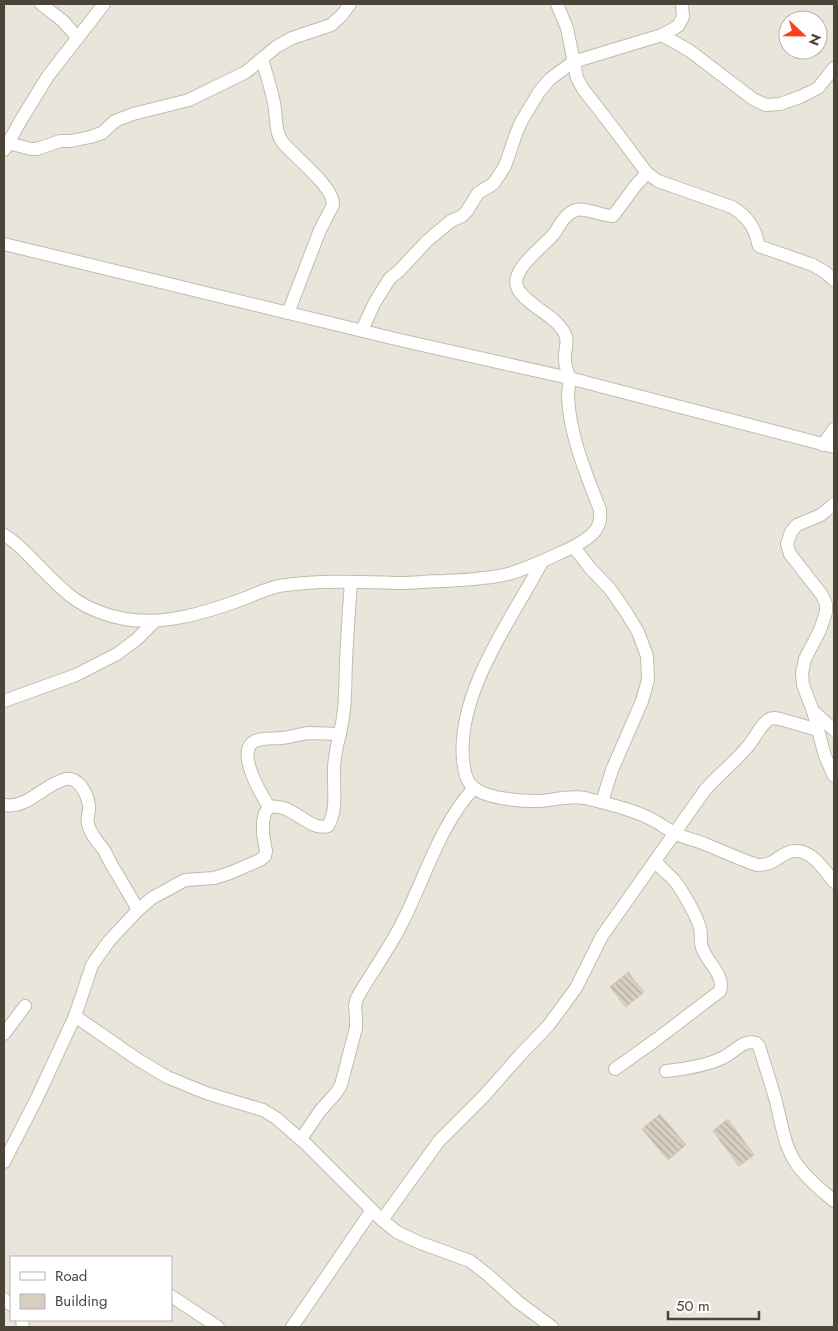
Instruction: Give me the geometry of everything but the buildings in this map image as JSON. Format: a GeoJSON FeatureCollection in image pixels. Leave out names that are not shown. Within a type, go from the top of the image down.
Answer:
{"type":"FeatureCollection","features":[{"type":"Feature","properties":{"kind":"street"},"geometry":{"type":"LineString","coordinates":[[41,4],[63,21],[78,38]]}},
{"type":"Feature","properties":{"kind":"street"},"geometry":{"type":"LineString","coordinates":[[104,4],[48,76],[6,147],[37,149],[60,141],[90,137],[102,133],[115,122],[133,114],[189,100],[246,72],[276,47],[292,38],[331,26],[350,4]]}},
{"type":"Feature","properties":{"kind":"street"},"geometry":{"type":"LineString","coordinates":[[557,4],[567,28],[577,78],[583,89],[647,173],[658,181],[732,207],[742,213],[749,222],[759,246],[813,265],[834,280]]}},
{"type":"Feature","properties":{"kind":"street"},"geometry":{"type":"LineString","coordinates":[[362,330],[375,302],[390,278],[427,241],[451,221],[462,216],[478,193],[493,184],[505,166],[519,128],[539,92],[550,79],[573,62],[662,36],[678,26],[683,17],[682,4]]}},
{"type":"Feature","properties":{"kind":"street"},"geometry":{"type":"LineString","coordinates":[[662,36],[690,51],[752,99],[766,105],[780,104],[818,88],[834,68]]}},
{"type":"Feature","properties":{"kind":"street"},"geometry":{"type":"LineString","coordinates":[[262,59],[274,103],[279,137],[319,180],[330,194],[333,202],[288,312]]}},
{"type":"Feature","properties":{"kind":"street"},"geometry":{"type":"LineString","coordinates":[[4,535],[19,546],[59,587],[80,604],[108,616],[142,622],[184,616],[217,608],[262,590],[284,585],[351,582],[401,583],[487,578],[508,574],[542,562],[574,547],[597,530],[601,520],[600,510],[573,433],[568,397],[569,378],[565,369],[564,358],[567,340],[563,330],[524,297],[517,288],[517,278],[523,266],[553,235],[568,214],[578,209],[612,216],[647,173]]}},
{"type":"Feature","properties":{"kind":"street"},"geometry":{"type":"LineString","coordinates":[[4,244],[569,378],[829,446],[834,429]]}},
{"type":"Feature","properties":{"kind":"street"},"geometry":{"type":"LineString","coordinates":[[834,504],[821,515],[797,525],[791,532],[787,544],[790,554],[822,595],[826,604],[826,612],[820,630],[805,659],[802,672],[803,685],[814,710],[825,756],[834,776]]}},
{"type":"Feature","properties":{"kind":"street"},"geometry":{"type":"LineString","coordinates":[[574,547],[590,568],[610,589],[626,612],[638,632],[647,656],[648,680],[642,700],[612,770],[602,802]]}},
{"type":"Feature","properties":{"kind":"street"},"geometry":{"type":"LineString","coordinates":[[542,562],[495,645],[477,684],[467,714],[462,750],[464,770],[468,782],[474,788],[484,793],[504,798],[539,800],[580,797],[623,808],[653,820],[676,834],[757,865],[766,865],[787,853],[798,850],[813,858],[834,882]]}},
{"type":"Feature","properties":{"kind":"street"},"geometry":{"type":"LineString","coordinates":[[4,1162],[37,1098],[75,1016],[92,965],[109,941],[138,910],[152,898],[185,880],[214,878],[260,860],[265,856],[263,822],[269,807],[274,806],[288,809],[313,825],[323,828],[330,823],[333,808],[336,751],[344,717],[351,582]]}},
{"type":"Feature","properties":{"kind":"street"},"geometry":{"type":"LineString","coordinates":[[4,701],[76,675],[117,654],[137,639],[155,621]]}},
{"type":"Feature","properties":{"kind":"street"},"geometry":{"type":"LineString","coordinates":[[814,710],[834,730]]}},
{"type":"Feature","properties":{"kind":"street"},"geometry":{"type":"LineString","coordinates":[[382,1220],[439,1141],[484,1096],[548,1026],[576,988],[602,936],[654,861],[676,834],[705,790],[748,746],[769,719],[780,719],[818,730]]}},
{"type":"Feature","properties":{"kind":"street"},"geometry":{"type":"LineString","coordinates":[[269,807],[254,782],[248,760],[247,752],[252,743],[260,740],[309,733],[340,734]]}},
{"type":"Feature","properties":{"kind":"street"},"geometry":{"type":"LineString","coordinates":[[4,805],[15,805],[28,800],[53,784],[68,779],[79,783],[89,804],[88,824],[90,830],[105,852],[138,910]]}},
{"type":"Feature","properties":{"kind":"street"},"geometry":{"type":"LineString","coordinates":[[300,1139],[341,1085],[356,1028],[355,1005],[357,998],[398,930],[452,818],[464,799],[474,788]]}},
{"type":"Feature","properties":{"kind":"street"},"geometry":{"type":"LineString","coordinates":[[615,1069],[657,1040],[720,991],[722,985],[719,975],[704,954],[700,944],[700,928],[692,908],[675,881],[654,861]]}},
{"type":"Feature","properties":{"kind":"street"},"geometry":{"type":"LineString","coordinates":[[4,1034],[25,1006]]}},
{"type":"Feature","properties":{"kind":"street"},"geometry":{"type":"LineString","coordinates":[[75,1016],[137,1060],[166,1077],[206,1093],[263,1110],[276,1118],[300,1139],[382,1220],[397,1232],[418,1242],[470,1261],[518,1302],[552,1327]]}},
{"type":"Feature","properties":{"kind":"street"},"geometry":{"type":"LineString","coordinates":[[666,1071],[717,1061],[747,1042],[756,1042],[769,1077],[784,1137],[790,1152],[801,1170],[834,1201]]}},
{"type":"Feature","properties":{"kind":"street"},"geometry":{"type":"LineString","coordinates":[[292,1327],[372,1210]]}},
{"type":"Feature","properties":{"kind":"street"},"geometry":{"type":"LineString","coordinates":[[172,1297],[218,1327]]}},
{"type":"Feature","properties":{"kind":"shaded area"},"geometry":{"type":"Polygon","coordinates":[[[4,4],[834,4],[834,1327],[4,1327],[4,4]]]}}]}
